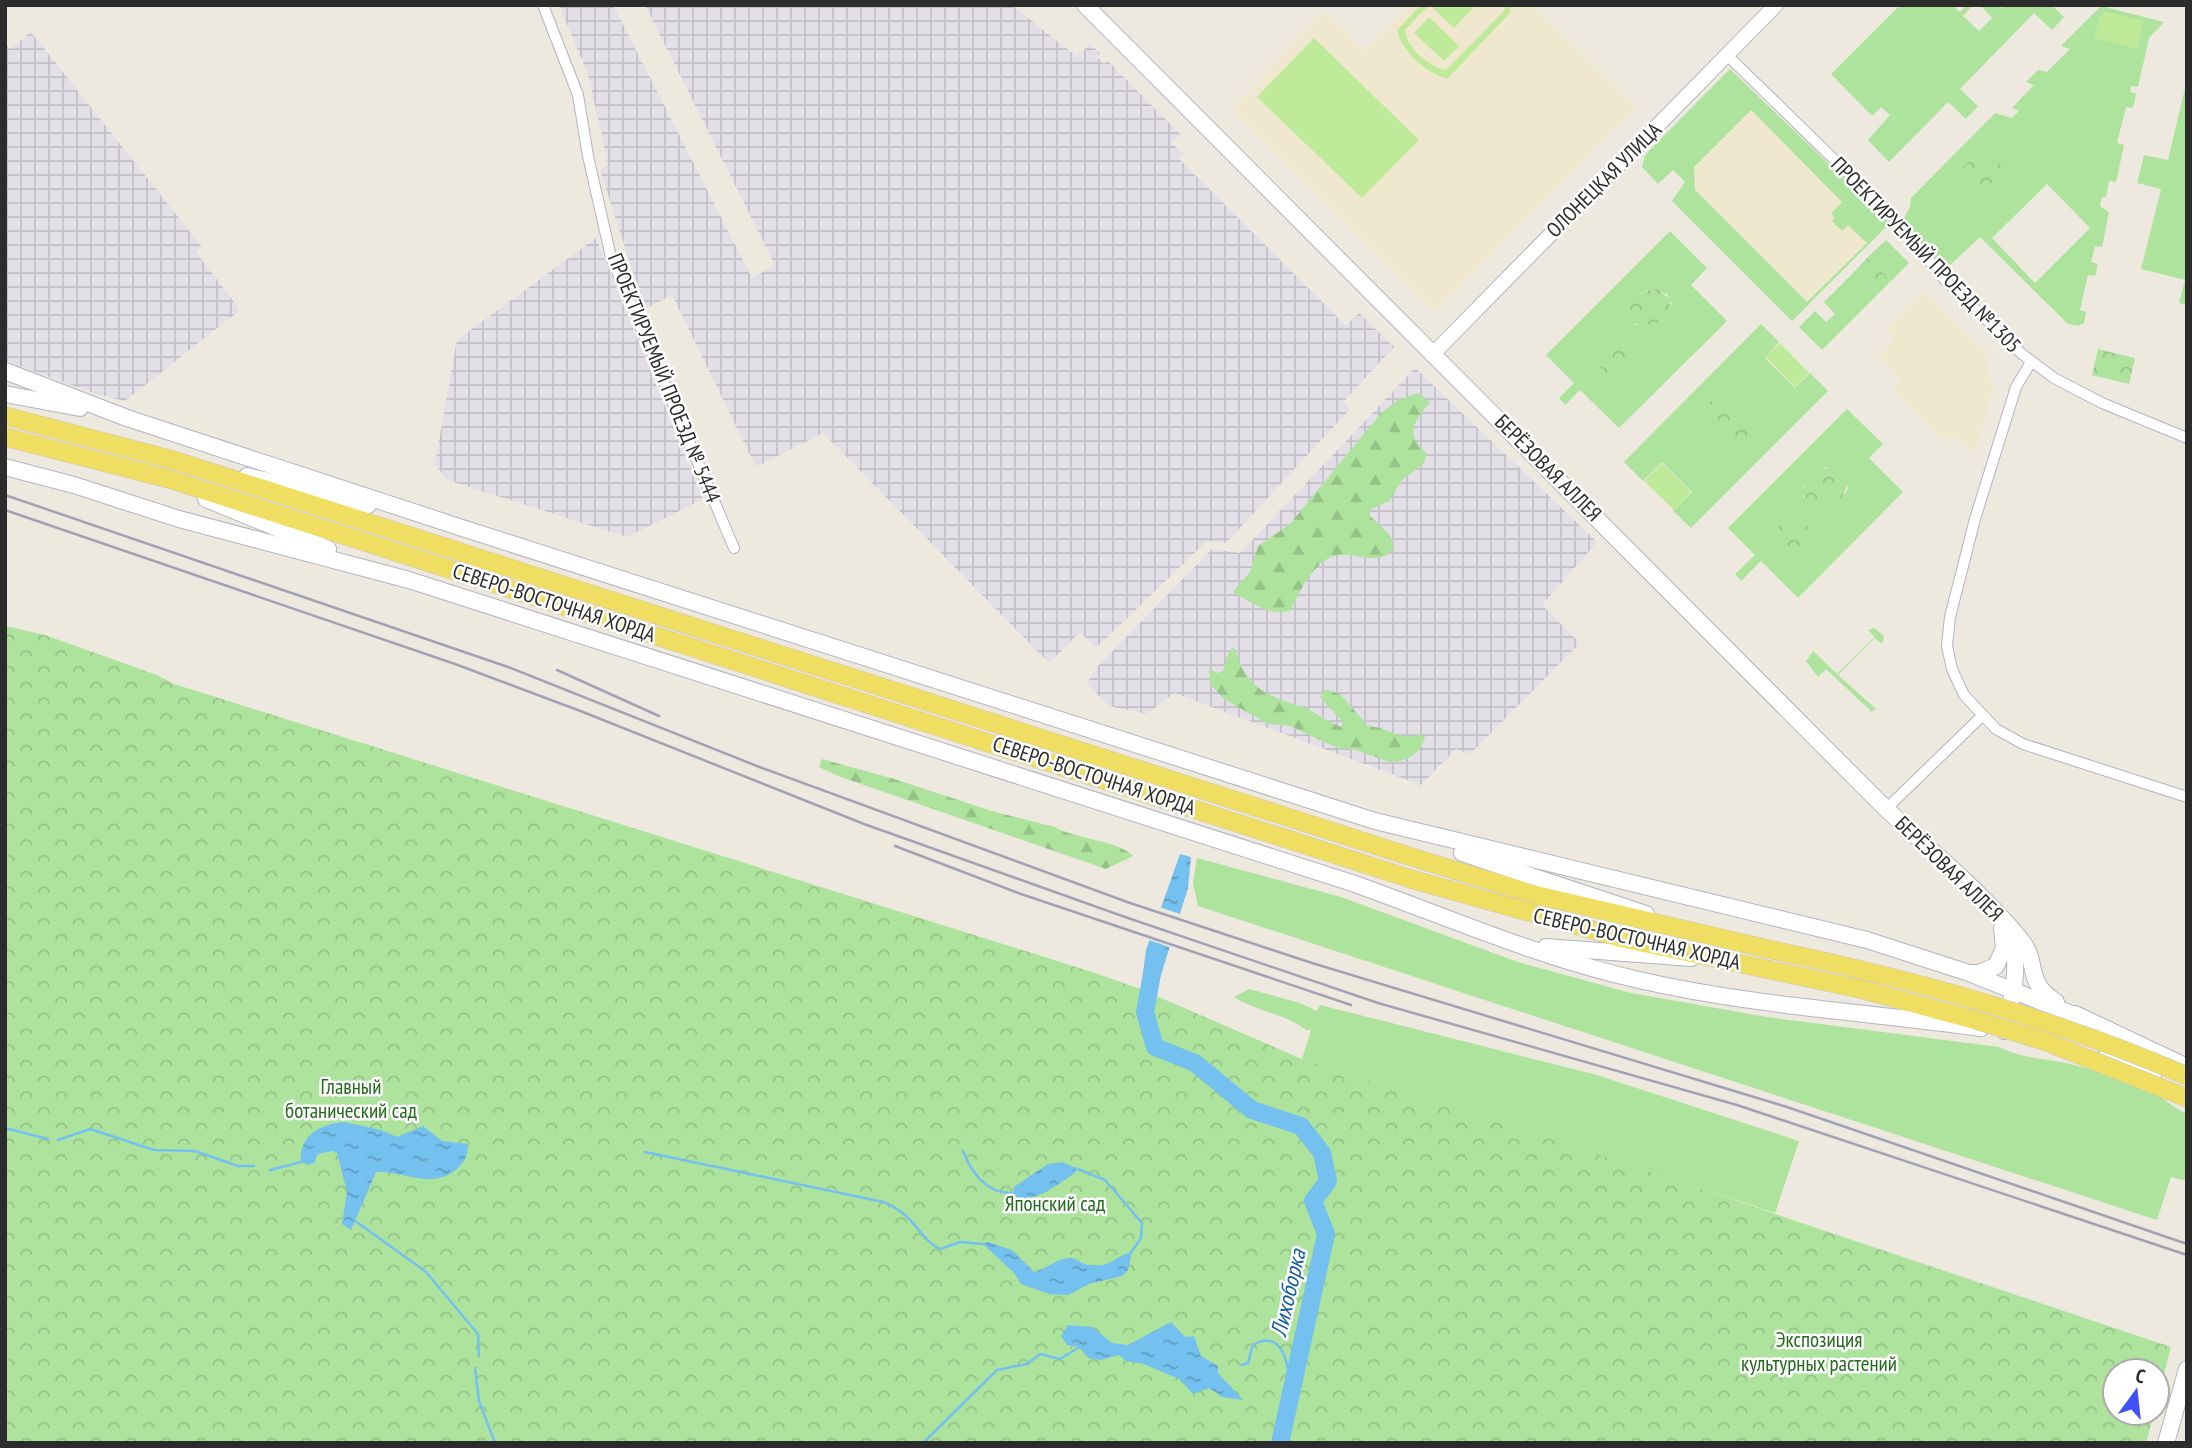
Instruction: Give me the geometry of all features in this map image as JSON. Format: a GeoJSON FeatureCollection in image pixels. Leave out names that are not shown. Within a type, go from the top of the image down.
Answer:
{"type":"FeatureCollection","features":[{"type":"Feature","properties":{"kind":"main road","name":"БЕРЁЗОВАЯ АЛЛЕЯ"},"geometry":{"type":"LineString","coordinates":[[1085,5],[1886,809],[1999,916],[2026,947],[2033,976],[2043,993],[2084,1019],[2187,1067]]}},
{"type":"Feature","properties":{"kind":"main road"},"geometry":{"type":"LineString","coordinates":[[5,371],[127,418],[1375,821],[1708,936]]}},
{"type":"Feature","properties":{"kind":"main road"},"geometry":{"type":"LineString","coordinates":[[5,394],[127,418]]}},
{"type":"Feature","properties":{"kind":"main road","name":"СЕВЕРО-ВОСТОЧНАЯ ХОРДА"},"geometry":{"type":"LineString","coordinates":[[5,416],[173,460],[1523,891],[1930,986],[2050,1021],[2187,1076]]}},
{"type":"Feature","properties":{"kind":"main road","name":"СЕВЕРО-ВОСТОЧНАЯ ХОРДА"},"geometry":{"type":"LineString","coordinates":[[5,438],[136,470],[1531,914],[1901,999],[2080,1054],[2187,1098]]}},
{"type":"Feature","properties":{"kind":"main road"},"geometry":{"type":"LineString","coordinates":[[173,460],[456,526]]}},
{"type":"Feature","properties":{"kind":"main road"},"geometry":{"type":"LineString","coordinates":[[5,467],[74,485],[179,519],[409,580],[1352,883],[1485,934],[1588,967],[1699,993],[1829,1012],[2010,1033],[2129,1065],[2187,1092]]}},
{"type":"Feature","properties":{"kind":"main road"},"geometry":{"type":"LineString","coordinates":[[136,470],[409,580]]}},
{"type":"Feature","properties":{"kind":"main road"},"geometry":{"type":"LineString","coordinates":[[1375,821],[1815,927],[1969,973],[2084,1019]]}},
{"type":"Feature","properties":{"kind":"main road"},"geometry":{"type":"LineString","coordinates":[[1969,973],[1988,971],[2001,957],[2004,936],[1999,916]]}},
{"type":"Feature","properties":{"kind":"main road","name":"БЕРЁЗОВАЯ АЛЛЕЯ"},"geometry":{"type":"LineString","coordinates":[[2012,930],[2020,994]]}},
{"type":"Feature","properties":{"kind":"main road"},"geometry":{"type":"LineString","coordinates":[[1485,934],[1553,948],[1728,961]]}},
{"type":"Feature","properties":{"kind":"main road","name":"БЕРЁЗОВАЯ АЛЛЕЯ"},"geometry":{"type":"LineString","coordinates":[[2010,1033],[2029,961]]}},
{"type":"Feature","properties":{"kind":"main road"},"geometry":{"type":"LineString","coordinates":[[2166,1443],[2187,1369]]}},
{"type":"Feature","properties":{"kind":"street","name":"ПРОЕКТИРУЕМЫЙ ПРОЕЗД № 5444"},"geometry":{"type":"LineString","coordinates":[[543,5],[578,95],[588,156],[611,257],[734,548]]}},
{"type":"Feature","properties":{"kind":"street","name":"ОЛОНЕЦКАЯ УЛИЦА"},"geometry":{"type":"LineString","coordinates":[[1432,355],[1776,5]]}},
{"type":"Feature","properties":{"kind":"street","name":"ПРОЕКТИРУЕМЫЙ ПРОЕЗД №1305"},"geometry":{"type":"LineString","coordinates":[[1727,55],[1893,217],[1944,279],[2031,362],[2102,403],[2187,438]]}},
{"type":"Feature","properties":{"kind":"street"},"geometry":{"type":"LineString","coordinates":[[2031,362],[2016,387],[1996,443],[1950,617],[1947,646],[1952,669],[1964,695],[1982,716],[1996,729],[2023,744],[2187,797]]}},
{"type":"Feature","properties":{"kind":"street"},"geometry":{"type":"LineString","coordinates":[[1886,809],[1982,716]]}},
{"type":"Feature","properties":{"kind":"shaded area"},"geometry":{"type":"Polygon","coordinates":[[[559,5],[613,5],[752,278],[775,265],[645,5],[1012,5],[1077,57],[1090,44],[1100,53],[1097,57],[1104,64],[1107,60],[1180,134],[1172,143],[1183,154],[1179,159],[1346,326],[1359,313],[1394,347],[1343,402],[1349,410],[1226,543],[1207,541],[1096,648],[1080,632],[1049,663],[823,433],[756,467],[672,295],[645,309],[600,170],[608,164],[588,74],[559,5]]]}},
{"type":"Feature","properties":{"kind":"shaded area"},"geometry":{"type":"Polygon","coordinates":[[[1408,5],[1531,5],[1636,107],[1435,312],[1232,109],[1325,10],[1365,51],[1408,5]]]}},
{"type":"Feature","properties":{"kind":"shaded area"},"geometry":{"type":"Polygon","coordinates":[[[31,32],[202,247],[196,252],[240,310],[125,401],[96,394],[5,361],[5,44],[10,49],[31,32]]]}},
{"type":"Feature","properties":{"kind":"shaded area"},"geometry":{"type":"Polygon","coordinates":[[[1751,110],[1843,202],[1833,221],[1848,225],[1867,243],[1807,303],[1694,190],[1694,167],[1751,110]]]}},
{"type":"Feature","properties":{"kind":"shaded area"},"geometry":{"type":"Polygon","coordinates":[[[596,238],[703,499],[627,537],[447,480],[435,464],[457,340],[596,238]]]}},
{"type":"Feature","properties":{"kind":"shaded area"},"geometry":{"type":"Polygon","coordinates":[[[1924,291],[1985,351],[1988,376],[1995,386],[1974,455],[1958,438],[1941,438],[1892,390],[1902,380],[1878,357],[1894,340],[1885,330],[1924,291]]]}},
{"type":"Feature","properties":{"kind":"shaded area"},"geometry":{"type":"Polygon","coordinates":[[[1415,368],[1597,542],[1542,605],[1580,643],[1470,754],[1456,749],[1421,785],[1174,693],[1147,714],[1109,706],[1087,683],[1098,666],[1212,549],[1240,553],[1415,368]]]}},
{"type":"Feature","properties":{"kind":"green space"},"geometry":{"type":"Polygon","coordinates":[[[1421,5],[1429,5],[1405,30],[1407,37],[1420,56],[1432,65],[1446,70],[1504,11],[1505,5],[1511,5],[1510,13],[1447,79],[1416,61],[1404,46],[1397,30],[1421,5]]]}},
{"type":"Feature","properties":{"kind":"green space"},"geometry":{"type":"Polygon","coordinates":[[[1436,5],[1476,5],[1454,28],[1433,8],[1436,5]]]}},
{"type":"Feature","properties":{"kind":"green space"},"geometry":{"type":"Polygon","coordinates":[[[1900,5],[1952,5],[1960,12],[1967,5],[1973,5],[1963,16],[1979,31],[1992,18],[1980,5],[1997,5],[2001,8],[2004,5],[2052,5],[2064,17],[2052,30],[2034,13],[1960,89],[1978,106],[1966,119],[1948,102],[1889,162],[1868,140],[1890,115],[1881,107],[1872,116],[1831,74],[1900,5]]]}},
{"type":"Feature","properties":{"kind":"green space"},"geometry":{"type":"Polygon","coordinates":[[[2101,6],[2164,22],[2149,38],[2138,87],[2131,86],[2130,92],[2136,94],[2133,108],[2126,107],[2117,143],[2124,145],[2116,182],[2109,181],[2106,197],[2102,197],[2100,206],[2109,212],[2102,247],[2095,246],[2091,262],[2098,264],[2095,276],[2088,275],[2080,310],[2086,312],[2084,323],[2078,326],[2068,324],[1980,237],[1947,268],[1941,266],[1903,220],[1910,207],[1911,198],[1995,113],[2012,118],[2019,111],[2012,108],[2034,85],[2026,82],[2038,70],[2047,72],[2070,49],[2061,46],[2101,6]],[[2047,184],[1992,238],[2035,283],[2090,228],[2047,184]]]}},
{"type":"Feature","properties":{"kind":"green space"},"geometry":{"type":"Polygon","coordinates":[[[2106,12],[2144,21],[2137,49],[2094,38],[2099,17],[2106,12]]]}},
{"type":"Feature","properties":{"kind":"green space"},"geometry":{"type":"Polygon","coordinates":[[[1429,17],[1459,46],[1444,61],[1414,33],[1429,17]]]}},
{"type":"Feature","properties":{"kind":"green space"},"geometry":{"type":"Polygon","coordinates":[[[1314,38],[1419,140],[1362,198],[1257,97],[1314,38]]]}},
{"type":"Feature","properties":{"kind":"green space"},"geometry":{"type":"Polygon","coordinates":[[[1730,69],[1890,223],[1792,321],[1672,201],[1685,182],[1673,170],[1658,184],[1642,167],[1645,155],[1730,69]],[[1751,110],[1694,167],[1695,190],[1807,302],[1867,243],[1848,225],[1842,231],[1832,221],[1835,218],[1831,214],[1842,202],[1751,110]]]}},
{"type":"Feature","properties":{"kind":"green space"},"geometry":{"type":"Polygon","coordinates":[[[2187,80],[2187,305],[2179,303],[2185,280],[2141,269],[2161,189],[2137,183],[2144,155],[2168,160],[2187,80]]]}},
{"type":"Feature","properties":{"kind":"green space"},"geometry":{"type":"Polygon","coordinates":[[[1973,157],[2008,166],[1984,190],[1966,185],[1971,180],[1955,175],[1973,157]]]}},
{"type":"Feature","properties":{"kind":"green space"},"geometry":{"type":"Polygon","coordinates":[[[1670,231],[1707,268],[1691,285],[1727,321],[1619,428],[1580,390],[1565,405],[1559,398],[1574,383],[1546,355],[1670,231]],[[1652,289],[1642,293],[1633,304],[1635,325],[1642,324],[1672,304],[1667,294],[1652,289]],[[1606,344],[1598,357],[1601,368],[1614,375],[1624,373],[1630,365],[1631,354],[1626,346],[1606,344]]]}},
{"type":"Feature","properties":{"kind":"green space"},"geometry":{"type":"Polygon","coordinates":[[[1886,240],[1909,263],[1891,281],[1867,258],[1886,240]]]}},
{"type":"Feature","properties":{"kind":"green space"},"geometry":{"type":"Polygon","coordinates":[[[1867,258],[1891,281],[1879,293],[1856,270],[1867,258]]]}},
{"type":"Feature","properties":{"kind":"green space"},"geometry":{"type":"Polygon","coordinates":[[[1856,270],[1879,293],[1822,350],[1799,327],[1815,311],[1826,322],[1835,314],[1824,302],[1856,270]]]}},
{"type":"Feature","properties":{"kind":"green space"},"geometry":{"type":"Polygon","coordinates":[[[1657,289],[1670,299],[1670,315],[1656,324],[1632,324],[1626,315],[1630,305],[1642,294],[1657,289]]]}},
{"type":"Feature","properties":{"kind":"green space"},"geometry":{"type":"Polygon","coordinates":[[[1761,324],[1779,342],[1765,358],[1795,388],[1810,373],[1828,391],[1691,528],[1673,511],[1692,492],[1662,462],[1643,481],[1624,462],[1761,324]]]}},
{"type":"Feature","properties":{"kind":"green space"},"geometry":{"type":"Polygon","coordinates":[[[1615,342],[1627,347],[1632,359],[1627,371],[1615,376],[1603,371],[1598,359],[1603,347],[1615,342]]]}},
{"type":"Feature","properties":{"kind":"green space"},"geometry":{"type":"Polygon","coordinates":[[[1780,343],[1809,373],[1795,387],[1766,357],[1780,343]]]}},
{"type":"Feature","properties":{"kind":"green space"},"geometry":{"type":"Polygon","coordinates":[[[2098,349],[2135,358],[2129,384],[2092,375],[2098,349]]]}},
{"type":"Feature","properties":{"kind":"green space"},"geometry":{"type":"Polygon","coordinates":[[[1720,392],[1755,427],[1736,446],[1722,437],[1726,432],[1703,409],[1720,392]]]}},
{"type":"Feature","properties":{"kind":"green space"},"geometry":{"type":"Polygon","coordinates":[[[1418,393],[1430,402],[1416,421],[1413,433],[1415,440],[1427,454],[1423,464],[1402,480],[1389,501],[1370,510],[1370,516],[1389,534],[1394,548],[1380,557],[1339,555],[1324,561],[1306,580],[1291,610],[1268,610],[1233,592],[1250,572],[1258,546],[1289,525],[1381,413],[1398,400],[1418,393]]]}},
{"type":"Feature","properties":{"kind":"green space"},"geometry":{"type":"Polygon","coordinates":[[[1847,409],[1883,444],[1869,458],[1903,492],[1798,598],[1761,561],[1741,581],[1735,574],[1755,555],[1728,528],[1847,409]],[[1828,467],[1803,487],[1803,497],[1826,503],[1842,498],[1848,489],[1846,478],[1828,467]],[[1789,518],[1777,528],[1782,548],[1797,551],[1808,541],[1807,526],[1799,519],[1789,518]]]}},
{"type":"Feature","properties":{"kind":"green space"},"geometry":{"type":"Polygon","coordinates":[[[1662,463],[1691,492],[1674,510],[1644,481],[1662,463]]]}},
{"type":"Feature","properties":{"kind":"green space"},"geometry":{"type":"Polygon","coordinates":[[[1834,467],[1843,473],[1848,483],[1842,498],[1831,502],[1811,503],[1802,494],[1806,484],[1818,472],[1834,467]]]}},
{"type":"Feature","properties":{"kind":"green space"},"geometry":{"type":"Polygon","coordinates":[[[1793,518],[1805,523],[1810,535],[1805,547],[1793,552],[1781,547],[1776,535],[1781,523],[1793,518]]]}},
{"type":"Feature","properties":{"kind":"green space","name":"Главный ботанический сад"},"geometry":{"type":"Polygon","coordinates":[[[5,626],[45,635],[157,675],[174,684],[1089,971],[1138,988],[1302,1059],[1567,1144],[2171,1347],[2168,1357],[2101,1357],[2101,1427],[2150,1427],[2146,1443],[5,1443],[5,626]]]}},
{"type":"Feature","properties":{"kind":"green space"},"geometry":{"type":"Polygon","coordinates":[[[1874,628],[1884,636],[1882,644],[1875,638],[1838,675],[1876,709],[1872,712],[1826,669],[1818,677],[1806,661],[1813,651],[1837,674],[1875,637],[1868,630],[1874,628]]]}},
{"type":"Feature","properties":{"kind":"green space"},"geometry":{"type":"Polygon","coordinates":[[[1234,647],[1247,676],[1266,693],[1308,709],[1341,727],[1343,722],[1320,697],[1326,689],[1341,695],[1368,726],[1402,736],[1425,736],[1421,747],[1409,757],[1392,763],[1356,750],[1335,747],[1290,726],[1268,724],[1224,699],[1210,684],[1209,669],[1218,673],[1223,671],[1229,651],[1234,647]]]}},
{"type":"Feature","properties":{"kind":"green space"},"geometry":{"type":"Polygon","coordinates":[[[822,759],[1107,843],[1133,856],[1106,869],[838,776],[819,767],[822,759]]]}},
{"type":"Feature","properties":{"kind":"green space"},"geometry":{"type":"Polygon","coordinates":[[[1197,858],[1341,897],[1518,962],[1631,993],[1767,1017],[1999,1047],[2118,1078],[2148,1089],[2187,1114],[2187,1181],[2171,1177],[2157,1220],[1198,906],[1193,883],[1197,858]]]}},
{"type":"Feature","properties":{"kind":"green space"},"geometry":{"type":"Polygon","coordinates":[[[1249,989],[1300,1003],[1317,1011],[1320,1005],[1597,1075],[1799,1141],[1775,1213],[1302,1059],[1311,1030],[1234,997],[1249,989]]]}},
{"type":"Feature","properties":{"kind":"water"},"geometry":{"type":"Polygon","coordinates":[[[1180,854],[1191,857],[1188,888],[1160,978],[1143,974],[1146,950],[1180,854]]]}},
{"type":"Feature","properties":{"kind":"water"},"geometry":{"type":"Polygon","coordinates":[[[344,1122],[381,1130],[397,1137],[423,1126],[442,1141],[468,1144],[467,1155],[457,1169],[438,1178],[376,1172],[351,1230],[342,1224],[347,1192],[337,1153],[332,1151],[318,1154],[314,1163],[307,1165],[301,1161],[304,1144],[313,1132],[327,1125],[344,1122]]]}},
{"type":"Feature","properties":{"kind":"water"},"geometry":{"type":"Polygon","coordinates":[[[1063,1162],[1075,1168],[1076,1172],[1036,1196],[1019,1198],[1012,1195],[1014,1187],[1048,1164],[1063,1162]]]}},
{"type":"Feature","properties":{"kind":"water"},"geometry":{"type":"Polygon","coordinates":[[[988,1242],[1012,1250],[1034,1272],[1065,1259],[1072,1258],[1097,1266],[1127,1253],[1131,1256],[1128,1270],[1122,1276],[1089,1284],[1068,1295],[1049,1294],[1021,1284],[1014,1273],[983,1244],[988,1242]]]}},
{"type":"Feature","properties":{"kind":"water"},"geometry":{"type":"Polygon","coordinates":[[[1171,1322],[1185,1337],[1194,1336],[1201,1356],[1218,1366],[1218,1373],[1243,1400],[1222,1397],[1209,1388],[1193,1394],[1179,1379],[1144,1364],[1126,1361],[1119,1355],[1101,1360],[1088,1358],[1079,1347],[1067,1345],[1061,1336],[1068,1325],[1092,1327],[1112,1343],[1128,1345],[1171,1322]]]}},
{"type":"Feature","properties":{"kind":"pier"},"geometry":{"type":"Polygon","coordinates":[[[1156,906],[1183,915],[1172,948],[1146,939],[1156,906]]]}},
{"type":"Feature","properties":{"kind":"waterway","name":"Лихоборка"},"geometry":{"type":"LineString","coordinates":[[1156,952],[1145,1012],[1155,1047],[1195,1063],[1252,1110],[1301,1126],[1322,1153],[1328,1181],[1313,1201],[1326,1234],[1280,1443]]}},
{"type":"Feature","properties":{"kind":"waterway"},"geometry":{"type":"LineString","coordinates":[[5,1128],[48,1139]]}},
{"type":"Feature","properties":{"kind":"waterway"},"geometry":{"type":"LineString","coordinates":[[58,1140],[90,1129],[154,1150],[195,1151],[238,1166],[254,1166]]}},
{"type":"Feature","properties":{"kind":"waterway"},"geometry":{"type":"LineString","coordinates":[[963,1151],[981,1180],[994,1189],[1011,1193]]}},
{"type":"Feature","properties":{"kind":"waterway"},"geometry":{"type":"LineString","coordinates":[[645,1152],[883,1202],[903,1213],[927,1240],[940,1249],[960,1242],[983,1244]]}},
{"type":"Feature","properties":{"kind":"waterway"},"geometry":{"type":"LineString","coordinates":[[270,1170],[305,1161]]}},
{"type":"Feature","properties":{"kind":"waterway"},"geometry":{"type":"LineString","coordinates":[[1075,1168],[1105,1180],[1142,1223],[1141,1238],[1130,1254]]}},
{"type":"Feature","properties":{"kind":"waterway"},"geometry":{"type":"LineString","coordinates":[[354,1220],[426,1272],[478,1334],[479,1356]]}},
{"type":"Feature","properties":{"kind":"waterway"},"geometry":{"type":"LineString","coordinates":[[1241,1365],[1248,1363],[1255,1344],[1270,1341],[1276,1344],[1284,1355],[1291,1384]]}},
{"type":"Feature","properties":{"kind":"waterway"},"geometry":{"type":"LineString","coordinates":[[923,1443],[997,1370],[1027,1364],[1040,1354],[1060,1359],[1081,1346]]}},
{"type":"Feature","properties":{"kind":"waterway"},"geometry":{"type":"LineString","coordinates":[[475,1368],[479,1401],[495,1443]]}},
{"type":"Feature","properties":{"kind":"railway"},"geometry":{"type":"LineString","coordinates":[[5,495],[508,667],[762,768],[1130,903],[1312,963],[1787,1107],[2187,1244]]}},
{"type":"Feature","properties":{"kind":"railway"},"geometry":{"type":"LineString","coordinates":[[5,510],[455,664],[864,824],[1125,917],[1378,1003],[1737,1105],[2187,1255]]}},
{"type":"Feature","properties":{"kind":"railway"},"geometry":{"type":"LineString","coordinates":[[557,670],[659,716]]}},
{"type":"Feature","properties":{"kind":"railway"},"geometry":{"type":"LineString","coordinates":[[895,846],[1021,894],[1351,1005]]}},
{"type":"Feature","properties":{"kind":"park label","name":"Японский сад"},"geometry":{"type":"Point","coordinates":[1055,1204]}},
{"type":"Feature","properties":{"kind":"park label","name":"Экспозиция культурных растений"},"geometry":{"type":"Point","coordinates":[1819,1352]}}]}
